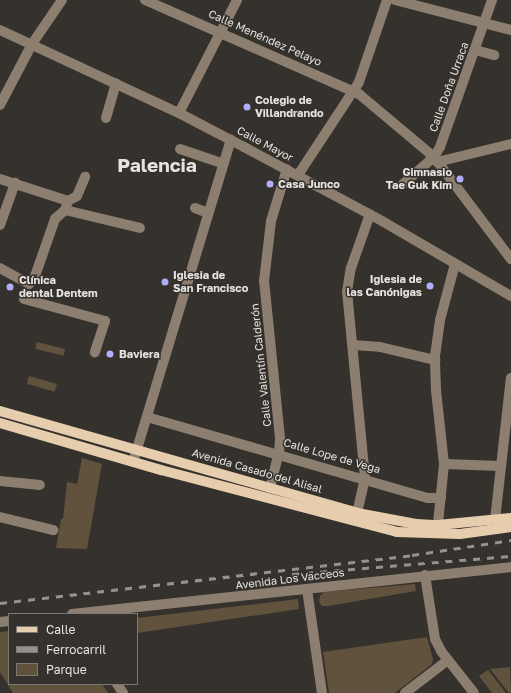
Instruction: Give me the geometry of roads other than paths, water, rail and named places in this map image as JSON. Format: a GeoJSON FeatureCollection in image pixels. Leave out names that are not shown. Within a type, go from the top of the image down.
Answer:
{"type":"FeatureCollection","features":[{"type":"Feature","properties":{"kind":"main road","name":"Avenida Casado del Alisal"},"geometry":{"type":"LineString","coordinates":[[0,411],[357,513],[416,524],[437,530],[511,518]]}},
{"type":"Feature","properties":{"kind":"main road","name":"Avenida Casado del Alisal"},"geometry":{"type":"LineString","coordinates":[[0,423],[133,462],[358,524],[397,532],[511,527]]}},
{"type":"Feature","properties":{"kind":"street"},"geometry":{"type":"LineString","coordinates":[[0,105],[32,44],[62,0]]}},
{"type":"Feature","properties":{"kind":"street","name":"Calle Menéndez Pelayo"},"geometry":{"type":"LineString","coordinates":[[145,0],[220,31],[353,90],[435,160],[511,259]]}},
{"type":"Feature","properties":{"kind":"street"},"geometry":{"type":"LineString","coordinates":[[179,113],[237,0]]}},
{"type":"Feature","properties":{"kind":"street"},"geometry":{"type":"LineString","coordinates":[[298,175],[359,82],[387,0]]}},
{"type":"Feature","properties":{"kind":"street"},"geometry":{"type":"LineString","coordinates":[[395,0],[511,30]]}},
{"type":"Feature","properties":{"kind":"street","name":"Calle Doña Urraca"},"geometry":{"type":"LineString","coordinates":[[435,160],[492,0]]}},
{"type":"Feature","properties":{"kind":"street","name":"Calle Mayor"},"geometry":{"type":"LineString","coordinates":[[0,30],[179,113],[287,169],[370,214],[511,296]]}},
{"type":"Feature","properties":{"kind":"street"},"geometry":{"type":"LineString","coordinates":[[475,50],[494,55]]}},
{"type":"Feature","properties":{"kind":"street"},"geometry":{"type":"LineString","coordinates":[[106,118],[116,83]]}},
{"type":"Feature","properties":{"kind":"street"},"geometry":{"type":"LineString","coordinates":[[133,462],[231,140]]}},
{"type":"Feature","properties":{"kind":"street"},"geometry":{"type":"LineString","coordinates":[[403,184],[435,160],[511,144]]}},
{"type":"Feature","properties":{"kind":"street"},"geometry":{"type":"LineString","coordinates":[[180,149],[224,164]]}},
{"type":"Feature","properties":{"kind":"street","name":"Calle Valentín Calderón"},"geometry":{"type":"LineString","coordinates":[[270,488],[279,453],[280,438],[264,281],[271,221],[287,169]]}},
{"type":"Feature","properties":{"kind":"street"},"geometry":{"type":"LineString","coordinates":[[0,268],[29,284],[34,279],[55,219],[66,205],[77,196],[85,177]]}},
{"type":"Feature","properties":{"kind":"street"},"geometry":{"type":"LineString","coordinates":[[0,179],[66,205],[140,228]]}},
{"type":"Feature","properties":{"kind":"street"},"geometry":{"type":"LineString","coordinates":[[0,225],[15,184]]}},
{"type":"Feature","properties":{"kind":"street"},"geometry":{"type":"LineString","coordinates":[[195,208],[208,213]]}},
{"type":"Feature","properties":{"kind":"street"},"geometry":{"type":"LineString","coordinates":[[357,513],[365,478],[347,292],[349,279],[370,214]]}},
{"type":"Feature","properties":{"kind":"street"},"geometry":{"type":"LineString","coordinates":[[437,530],[444,464],[436,390],[435,358],[440,320],[455,264]]}},
{"type":"Feature","properties":{"kind":"street"},"geometry":{"type":"LineString","coordinates":[[24,299],[105,322],[95,352]]}},
{"type":"Feature","properties":{"kind":"street"},"geometry":{"type":"LineString","coordinates":[[353,345],[380,347],[435,358]]}},
{"type":"Feature","properties":{"kind":"street"},"geometry":{"type":"LineString","coordinates":[[495,520],[511,378]]}},
{"type":"Feature","properties":{"kind":"street","name":"Calle Lope de Vega"},"geometry":{"type":"LineString","coordinates":[[147,417],[279,453],[428,498],[441,498]]}},
{"type":"Feature","properties":{"kind":"street"},"geometry":{"type":"LineString","coordinates":[[444,464],[501,466]]}},
{"type":"Feature","properties":{"kind":"street"},"geometry":{"type":"LineString","coordinates":[[0,481],[40,485]]}},
{"type":"Feature","properties":{"kind":"street"},"geometry":{"type":"LineString","coordinates":[[0,517],[53,530]]}},
{"type":"Feature","properties":{"kind":"street","name":"Avenida Los Vacceos"},"geometry":{"type":"LineString","coordinates":[[85,613],[425,575],[511,567]]}},
{"type":"Feature","properties":{"kind":"street"},"geometry":{"type":"LineString","coordinates":[[425,575],[435,639],[448,660],[474,693]]}},
{"type":"Feature","properties":{"kind":"street"},"geometry":{"type":"LineString","coordinates":[[307,589],[322,693]]}},
{"type":"Feature","properties":{"kind":"street"},"geometry":{"type":"LineString","coordinates":[[405,693],[448,660]]}},
{"type":"Feature","properties":{"kind":"railway"},"geometry":{"type":"LineString","coordinates":[[0,603],[412,555],[511,540]]}},
{"type":"Feature","properties":{"kind":"railway"},"geometry":{"type":"LineString","coordinates":[[292,574],[511,556]]}},
{"type":"Feature","properties":{"kind":"place","name":"Colegio de Villandrando"},"geometry":{"type":"Point","coordinates":[247,107]}},
{"type":"Feature","properties":{"kind":"place","name":"Gimnasio Tae Guk Kim"},"geometry":{"type":"Point","coordinates":[460,179]}},
{"type":"Feature","properties":{"kind":"place","name":"Casa Junco"},"geometry":{"type":"Point","coordinates":[270,184]}},
{"type":"Feature","properties":{"kind":"place","name":"Iglesia de San Francisco"},"geometry":{"type":"Point","coordinates":[165,282]}},
{"type":"Feature","properties":{"kind":"place","name":"Iglesia de las Canónigas"},"geometry":{"type":"Point","coordinates":[430,286]}},
{"type":"Feature","properties":{"kind":"place","name":"Clínica dental Dentem"},"geometry":{"type":"Point","coordinates":[10,287]}},
{"type":"Feature","properties":{"kind":"place","name":"Baviera"},"geometry":{"type":"Point","coordinates":[110,354]}},
{"type":"Feature","properties":{"kind":"district","name":"Palencia"},"geometry":{"type":"Point","coordinates":[157,165]}}]}
